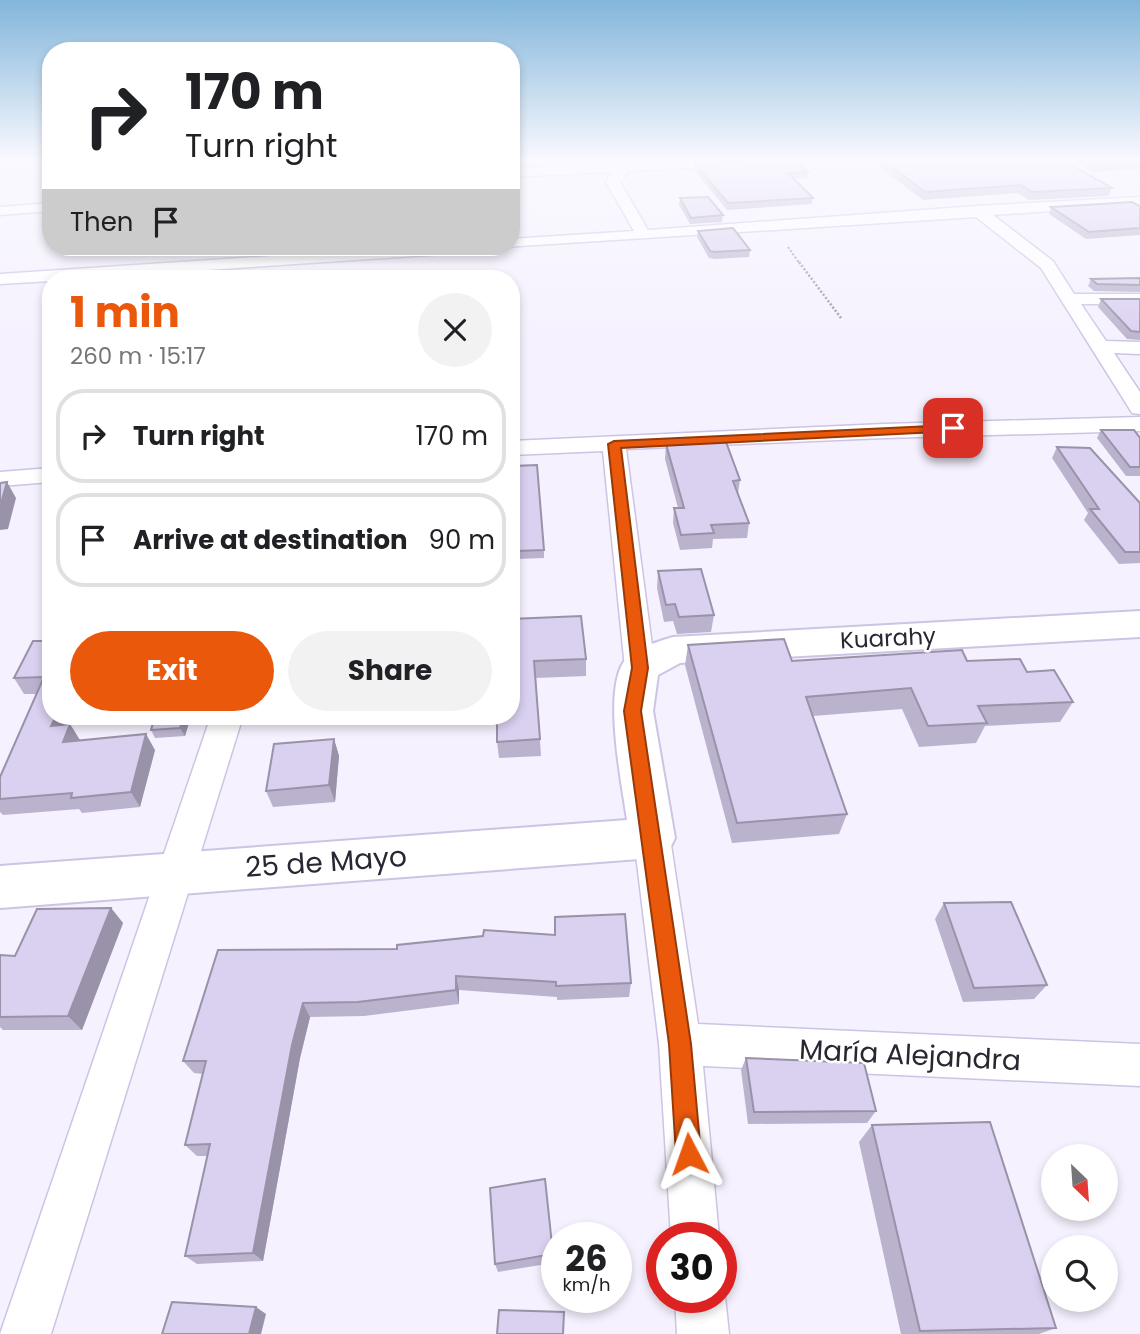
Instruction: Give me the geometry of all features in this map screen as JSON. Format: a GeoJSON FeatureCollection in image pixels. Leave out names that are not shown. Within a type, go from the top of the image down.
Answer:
{"type":"FeatureCollection","features":[{"type":"Feature","properties":{"kind":"street"},"geometry":{"type":"LineString","coordinates":[[636,222],[643,234]]}},
{"type":"Feature","properties":{"kind":"street"},"geometry":{"type":"LineString","coordinates":[[520,243],[833,222]]}},
{"type":"Feature","properties":{"kind":"street"},"geometry":{"type":"LineString","coordinates":[[991,222],[1047,265],[1140,408]]}},
{"type":"Feature","properties":{"kind":"street"},"geometry":{"type":"LineString","coordinates":[[138,270],[215,265],[274,256]]}},
{"type":"Feature","properties":{"kind":"street"},"geometry":{"type":"LineString","coordinates":[[215,265],[222,270]]}},
{"type":"Feature","properties":{"kind":"street"},"geometry":{"type":"LineString","coordinates":[[0,279],[42,276]]}},
{"type":"Feature","properties":{"kind":"street"},"geometry":{"type":"LineString","coordinates":[[1067,299],[1140,299]]}},
{"type":"Feature","properties":{"kind":"street"},"geometry":{"type":"LineString","coordinates":[[1098,347],[1140,348]]}},
{"type":"Feature","properties":{"kind":"street"},"geometry":{"type":"LineString","coordinates":[[520,448],[884,431],[1140,424]]}},
{"type":"Feature","properties":{"kind":"street"},"geometry":{"type":"LineString","coordinates":[[614,444],[640,668],[632,711],[680,1044],[694,1222]]}},
{"type":"Feature","properties":{"kind":"street"},"geometry":{"type":"LineString","coordinates":[[0,479],[42,476]]}},
{"type":"Feature","properties":{"kind":"street","name":"Kuarahy"},"geometry":{"type":"LineString","coordinates":[[640,668],[673,650],[1140,624]]}},
{"type":"Feature","properties":{"kind":"street"},"geometry":{"type":"LineString","coordinates":[[25,1334],[224,725]]}},
{"type":"Feature","properties":{"kind":"street","name":"25 de Mayo"},"geometry":{"type":"LineString","coordinates":[[0,887],[652,838]]}},
{"type":"Feature","properties":{"kind":"street","name":"María Alejandra"},"geometry":{"type":"LineString","coordinates":[[680,1044],[1140,1065]]}},
{"type":"Feature","properties":{"kind":"street"},"geometry":{"type":"LineString","coordinates":[[701,1313],[703,1334]]}},
{"type":"Feature","properties":{"kind":"path"},"geometry":{"type":"LineString","coordinates":[[773,227],[841,318]]}},
{"type":"Feature","properties":{"kind":"building"},"geometry":{"type":"Polygon","coordinates":[[[1074,222],[1140,222],[1140,228],[1089,232],[1074,222]]]}},
{"type":"Feature","properties":{"kind":"building"},"geometry":{"type":"Polygon","coordinates":[[[733,228],[750,250],[710,251],[698,231],[733,228]]]}},
{"type":"Feature","properties":{"kind":"building"},"geometry":{"type":"Polygon","coordinates":[[[1140,278],[1140,285],[1097,284],[1091,279],[1140,278]]]}},
{"type":"Feature","properties":{"kind":"building"},"geometry":{"type":"Polygon","coordinates":[[[1101,299],[1140,299],[1140,332],[1131,331],[1101,299]]]}},
{"type":"Feature","properties":{"kind":"building"},"geometry":{"type":"Polygon","coordinates":[[[1101,430],[1134,430],[1140,438],[1140,467],[1130,467],[1101,430]]]}},
{"type":"Feature","properties":{"kind":"building"},"geometry":{"type":"Polygon","coordinates":[[[726,442],[740,480],[733,481],[749,523],[711,525],[714,533],[681,535],[674,508],[684,508],[666,444],[726,442]]]}},
{"type":"Feature","properties":{"kind":"building"},"geometry":{"type":"Polygon","coordinates":[[[1057,447],[1090,448],[1140,503],[1140,552],[1125,552],[1090,509],[1099,509],[1057,447]]]}},
{"type":"Feature","properties":{"kind":"building"},"geometry":{"type":"Polygon","coordinates":[[[537,465],[544,550],[520,551],[520,466],[537,465]]]}},
{"type":"Feature","properties":{"kind":"building"},"geometry":{"type":"Polygon","coordinates":[[[7,482],[0,507],[0,483],[7,482]]]}},
{"type":"Feature","properties":{"kind":"building"},"geometry":{"type":"Polygon","coordinates":[[[701,569],[714,615],[679,617],[675,604],[666,605],[658,571],[701,569]]]}},
{"type":"Feature","properties":{"kind":"building"},"geometry":{"type":"Polygon","coordinates":[[[581,616],[586,659],[534,661],[540,739],[497,742],[497,725],[520,725],[520,619],[581,616]]]}},
{"type":"Feature","properties":{"kind":"building"},"geometry":{"type":"Polygon","coordinates":[[[784,639],[792,661],[962,650],[967,661],[1020,659],[1027,672],[1054,670],[1073,702],[978,706],[987,723],[928,726],[911,688],[806,697],[847,814],[737,823],[688,645],[784,639]]]}},
{"type":"Feature","properties":{"kind":"building"},"geometry":{"type":"Polygon","coordinates":[[[33,641],[42,641],[42,677],[14,678],[33,641]]]}},
{"type":"Feature","properties":{"kind":"building"},"geometry":{"type":"Polygon","coordinates":[[[42,682],[42,725],[70,725],[63,742],[146,734],[131,792],[71,798],[72,793],[0,799],[0,777],[42,682]]]}},
{"type":"Feature","properties":{"kind":"building"},"geometry":{"type":"Polygon","coordinates":[[[152,725],[181,725],[180,728],[151,730],[152,725]]]}},
{"type":"Feature","properties":{"kind":"building"},"geometry":{"type":"Polygon","coordinates":[[[334,739],[329,785],[266,791],[274,744],[334,739]]]}},
{"type":"Feature","properties":{"kind":"building"},"geometry":{"type":"Polygon","coordinates":[[[1011,902],[1047,985],[974,988],[944,903],[1011,902]]]}},
{"type":"Feature","properties":{"kind":"building"},"geometry":{"type":"Polygon","coordinates":[[[111,908],[68,1016],[0,1017],[0,955],[15,956],[37,909],[111,908]]]}},
{"type":"Feature","properties":{"kind":"building"},"geometry":{"type":"Polygon","coordinates":[[[625,914],[631,983],[556,986],[556,982],[456,976],[456,990],[358,1002],[303,1003],[292,1045],[253,1253],[185,1256],[210,1144],[185,1145],[206,1061],[183,1061],[218,950],[397,949],[397,945],[483,936],[484,930],[555,935],[555,917],[625,914]]]}},
{"type":"Feature","properties":{"kind":"building"},"geometry":{"type":"Polygon","coordinates":[[[746,1058],[864,1063],[876,1111],[754,1112],[746,1058]]]}},
{"type":"Feature","properties":{"kind":"building"},"geometry":{"type":"Polygon","coordinates":[[[990,1122],[1041,1281],[1041,1312],[1051,1312],[1056,1328],[920,1331],[872,1125],[990,1122]]]}},
{"type":"Feature","properties":{"kind":"building"},"geometry":{"type":"Polygon","coordinates":[[[545,1179],[550,1222],[541,1222],[541,1256],[495,1264],[490,1188],[545,1179]]]}},
{"type":"Feature","properties":{"kind":"building"},"geometry":{"type":"Polygon","coordinates":[[[172,1302],[256,1307],[249,1334],[162,1334],[172,1302]]]}},
{"type":"Feature","properties":{"kind":"building"},"geometry":{"type":"Polygon","coordinates":[[[499,1310],[564,1313],[563,1334],[497,1334],[499,1310]]]}},
{"type":"Feature","properties":{"kind":"route"},"geometry":{"type":"LineString","coordinates":[[689,1154],[680,1044],[632,711],[640,668],[614,444],[953,428]]}}]}
